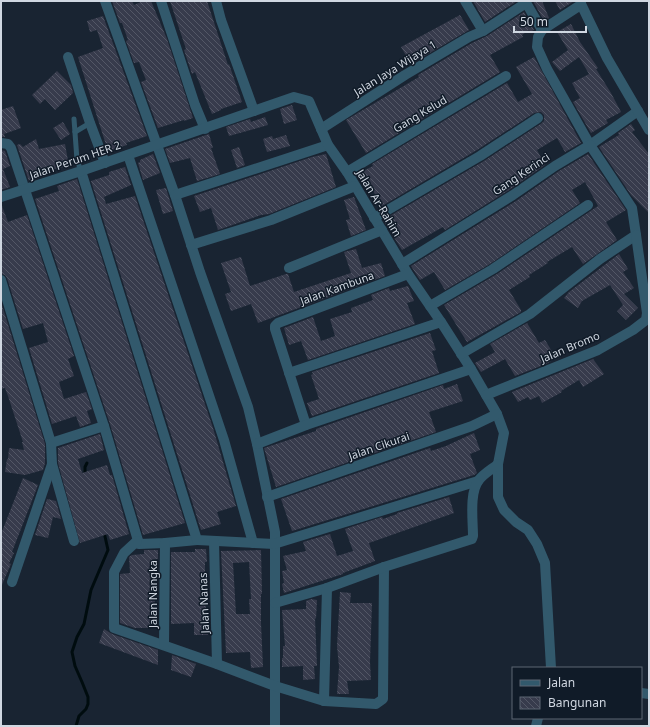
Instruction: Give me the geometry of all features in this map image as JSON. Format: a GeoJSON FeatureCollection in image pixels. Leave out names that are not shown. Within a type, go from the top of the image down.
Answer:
{"type":"FeatureCollection","features":[{"type":"Feature","properties":{"kind":"street"},"geometry":{"type":"LineString","coordinates":[[105,1],[248,407],[257,444],[275,532],[275,726]]}},
{"type":"Feature","properties":{"kind":"street"},"geometry":{"type":"LineString","coordinates":[[161,1],[195,105],[205,129]]}},
{"type":"Feature","properties":{"kind":"street"},"geometry":{"type":"LineString","coordinates":[[216,1],[221,20],[254,112]]}},
{"type":"Feature","properties":{"kind":"street"},"geometry":{"type":"LineString","coordinates":[[465,1],[483,31]]}},
{"type":"Feature","properties":{"kind":"street"},"geometry":{"type":"LineString","coordinates":[[525,2],[542,30]]}},
{"type":"Feature","properties":{"kind":"street","name":"Jalan Jaya Wijaya 1"},"geometry":{"type":"LineString","coordinates":[[321,129],[468,37],[483,31],[525,2]]}},
{"type":"Feature","properties":{"kind":"street"},"geometry":{"type":"LineString","coordinates":[[461,354],[530,314],[600,259],[636,234],[632,208],[590,145],[547,69],[537,47],[538,37],[542,30],[581,2],[606,58],[649,130]]}},
{"type":"Feature","properties":{"kind":"street"},"geometry":{"type":"LineString","coordinates":[[68,57],[105,163]]}},
{"type":"Feature","properties":{"kind":"street","name":"Gang Kelud"},"geometry":{"type":"LineString","coordinates":[[347,172],[506,76]]}},
{"type":"Feature","properties":{"kind":"street","name":"Jalan Ar-Rahim"},"geometry":{"type":"LineString","coordinates":[[254,112],[294,97],[308,101],[328,145],[347,172],[408,274],[441,322],[497,414],[504,433],[498,464],[498,497],[504,510],[516,522],[528,530],[537,544],[545,563],[551,667]]}},
{"type":"Feature","properties":{"kind":"street","name":"Gang Kerinci"},"geometry":{"type":"LineString","coordinates":[[402,264],[513,195],[555,166],[590,145],[638,111]]}},
{"type":"Feature","properties":{"kind":"street","name":"Jalan Perum HER 2"},"geometry":{"type":"LineString","coordinates":[[1,197],[81,172],[254,112]]}},
{"type":"Feature","properties":{"kind":"street"},"geometry":{"type":"LineString","coordinates":[[374,218],[480,156],[538,118]]}},
{"type":"Feature","properties":{"kind":"street"},"geometry":{"type":"LineString","coordinates":[[1,143],[8,144],[11,148],[26,189],[104,426],[138,544],[197,540],[274,544],[478,480],[498,464]]}},
{"type":"Feature","properties":{"kind":"street"},"geometry":{"type":"LineString","coordinates":[[174,195],[328,145]]}},
{"type":"Feature","properties":{"kind":"street"},"geometry":{"type":"LineString","coordinates":[[128,155],[224,440],[253,543]]}},
{"type":"Feature","properties":{"kind":"street"},"geometry":{"type":"LineString","coordinates":[[81,172],[197,540]]}},
{"type":"Feature","properties":{"kind":"street"},"geometry":{"type":"LineString","coordinates":[[191,245],[271,220],[355,186]]}},
{"type":"Feature","properties":{"kind":"street"},"geometry":{"type":"LineString","coordinates":[[430,306],[493,269],[588,205]]}},
{"type":"Feature","properties":{"kind":"street"},"geometry":{"type":"LineString","coordinates":[[289,268],[382,230]]}},
{"type":"Feature","properties":{"kind":"street","name":"Jalan Bromo"},"geometry":{"type":"LineString","coordinates":[[486,395],[598,350],[634,330],[646,320],[647,313],[636,234]]}},
{"type":"Feature","properties":{"kind":"street","name":"Jalan Kambuna"},"geometry":{"type":"LineString","coordinates":[[290,373],[274,329],[278,322],[408,274]]}},
{"type":"Feature","properties":{"kind":"street"},"geometry":{"type":"LineString","coordinates":[[1,280],[51,443],[52,464],[74,541]]}},
{"type":"Feature","properties":{"kind":"street"},"geometry":{"type":"LineString","coordinates":[[306,425],[290,373],[441,322]]}},
{"type":"Feature","properties":{"kind":"street"},"geometry":{"type":"LineString","coordinates":[[257,444],[306,425],[471,370]]}},
{"type":"Feature","properties":{"kind":"street","name":"Jalan Cikurai"},"geometry":{"type":"LineString","coordinates":[[268,497],[472,426],[497,414]]}},
{"type":"Feature","properties":{"kind":"street"},"geometry":{"type":"LineString","coordinates":[[51,443],[104,426]]}},
{"type":"Feature","properties":{"kind":"street"},"geometry":{"type":"LineString","coordinates":[[12,582],[52,464]]}},
{"type":"Feature","properties":{"kind":"street"},"geometry":{"type":"LineString","coordinates":[[275,603],[327,588],[384,567],[472,539],[472,503],[478,480]]}},
{"type":"Feature","properties":{"kind":"street"},"geometry":{"type":"LineString","coordinates":[[137,541],[124,553],[114,572],[114,628],[217,664],[274,686],[324,700],[376,704],[383,699],[384,567]]}},
{"type":"Feature","properties":{"kind":"street","name":"Jalan Nanas"},"geometry":{"type":"LineString","coordinates":[[214,541],[217,664]]}},
{"type":"Feature","properties":{"kind":"street","name":"Jalan Nangka"},"geometry":{"type":"LineString","coordinates":[[164,645],[165,543]]}},
{"type":"Feature","properties":{"kind":"street"},"geometry":{"type":"LineString","coordinates":[[324,700],[327,588]]}},
{"type":"Feature","properties":{"kind":"lane"},"geometry":{"type":"LineString","coordinates":[[74,119],[77,160],[81,172]]}},
{"type":"Feature","properties":{"kind":"lane"},"geometry":{"type":"LineString","coordinates":[[76,132],[90,123]]}},
{"type":"Feature","properties":{"kind":"building"},"geometry":{"type":"Polygon","coordinates":[[[112,1],[132,1],[134,5],[143,1],[151,1],[167,39],[193,118],[158,128],[141,82],[146,80],[139,62],[134,63],[126,41],[128,40],[122,23],[120,23],[112,1]]]}},
{"type":"Feature","properties":{"kind":"building"},"geometry":{"type":"Polygon","coordinates":[[[170,1],[207,1],[242,102],[221,109],[212,114],[195,72],[192,74],[184,50],[186,49],[170,1]]]}},
{"type":"Feature","properties":{"kind":"building"},"geometry":{"type":"Polygon","coordinates":[[[473,1],[517,1],[485,22],[473,1]]]}},
{"type":"Feature","properties":{"kind":"building"},"geometry":{"type":"Polygon","coordinates":[[[533,1],[542,1],[549,18],[544,21],[533,1]]]}},
{"type":"Feature","properties":{"kind":"building"},"geometry":{"type":"Polygon","coordinates":[[[555,1],[574,1],[560,10],[555,1]]]}},
{"type":"Feature","properties":{"kind":"building"},"geometry":{"type":"Polygon","coordinates":[[[524,12],[534,30],[530,32],[529,30],[522,35],[523,37],[490,55],[500,72],[366,153],[346,120],[419,77],[418,75],[472,43],[487,36],[524,12]]]}},
{"type":"Feature","properties":{"kind":"building"},"geometry":{"type":"Polygon","coordinates":[[[460,15],[469,30],[411,64],[401,47],[460,15]]]}},
{"type":"Feature","properties":{"kind":"building"},"geometry":{"type":"Polygon","coordinates":[[[103,16],[147,136],[126,143],[127,145],[108,151],[78,57],[103,48],[97,30],[90,32],[87,21],[103,16]]]}},
{"type":"Feature","properties":{"kind":"building"},"geometry":{"type":"Polygon","coordinates":[[[571,24],[580,42],[598,68],[596,69],[621,112],[606,120],[608,123],[591,133],[573,102],[580,98],[572,83],[589,74],[579,57],[560,71],[552,62],[568,50],[557,32],[571,24]]]}},
{"type":"Feature","properties":{"kind":"building"},"geometry":{"type":"Polygon","coordinates":[[[534,57],[581,143],[565,152],[557,138],[537,150],[545,165],[509,190],[445,230],[443,227],[402,250],[383,220],[484,161],[542,123],[544,121],[544,115],[541,112],[534,113],[477,150],[382,206],[369,184],[364,187],[357,174],[373,166],[372,164],[507,83],[518,102],[532,94],[516,67],[534,57]]]}},
{"type":"Feature","properties":{"kind":"building"},"geometry":{"type":"Polygon","coordinates":[[[57,71],[71,85],[73,93],[55,110],[45,99],[40,104],[32,95],[57,71]]]}},
{"type":"Feature","properties":{"kind":"building"},"geometry":{"type":"Polygon","coordinates":[[[292,105],[297,120],[284,124],[280,109],[292,105]]]}},
{"type":"Feature","properties":{"kind":"building"},"geometry":{"type":"Polygon","coordinates":[[[13,106],[21,128],[4,134],[5,137],[1,137],[1,110],[13,106]]]}},
{"type":"Feature","properties":{"kind":"building"},"geometry":{"type":"Polygon","coordinates":[[[265,117],[268,125],[229,136],[226,127],[250,119],[251,122],[265,117]]]}},
{"type":"Feature","properties":{"kind":"building"},"geometry":{"type":"Polygon","coordinates":[[[63,122],[70,134],[61,140],[53,128],[63,122]]]}},
{"type":"Feature","properties":{"kind":"building"},"geometry":{"type":"Polygon","coordinates":[[[631,124],[635,130],[632,132],[649,154],[649,213],[631,195],[599,147],[619,135],[618,133],[631,124]]]}},
{"type":"Feature","properties":{"kind":"building"},"geometry":{"type":"Polygon","coordinates":[[[209,134],[213,148],[211,148],[220,174],[197,181],[190,158],[170,163],[165,149],[209,134]]]}},
{"type":"Feature","properties":{"kind":"building"},"geometry":{"type":"Polygon","coordinates":[[[286,135],[290,146],[267,152],[263,139],[272,136],[273,139],[286,135]]]}},
{"type":"Feature","properties":{"kind":"building"},"geometry":{"type":"Polygon","coordinates":[[[36,139],[39,149],[65,144],[69,166],[46,171],[48,175],[29,181],[17,145],[20,144],[23,147],[36,139]]]}},
{"type":"Feature","properties":{"kind":"building"},"geometry":{"type":"Polygon","coordinates":[[[239,147],[245,165],[237,168],[231,150],[239,147]]]}},
{"type":"Feature","properties":{"kind":"building"},"geometry":{"type":"Polygon","coordinates":[[[1,150],[5,151],[10,166],[3,169],[10,187],[1,190],[1,150]]]}},
{"type":"Feature","properties":{"kind":"building"},"geometry":{"type":"Polygon","coordinates":[[[153,154],[160,173],[143,180],[138,163],[140,160],[153,154]]]}},
{"type":"Feature","properties":{"kind":"building"},"geometry":{"type":"Polygon","coordinates":[[[326,154],[336,187],[269,214],[261,215],[218,230],[211,208],[200,212],[194,196],[312,157],[326,154]]]}},
{"type":"Feature","properties":{"kind":"building"},"geometry":{"type":"Polygon","coordinates":[[[588,154],[626,210],[606,222],[617,240],[583,264],[572,247],[547,262],[548,263],[529,275],[530,277],[509,290],[521,312],[467,342],[444,305],[497,274],[598,206],[585,182],[572,190],[580,203],[490,264],[445,290],[434,272],[420,280],[411,266],[516,201],[559,171],[588,154]]]}},
{"type":"Feature","properties":{"kind":"building"},"geometry":{"type":"Polygon","coordinates":[[[125,167],[131,185],[104,197],[106,204],[135,196],[213,428],[236,506],[217,512],[221,524],[201,530],[91,181],[109,175],[109,172],[125,167]]]}},
{"type":"Feature","properties":{"kind":"building"},"geometry":{"type":"Polygon","coordinates":[[[77,179],[185,523],[143,535],[110,424],[35,199],[59,191],[57,186],[77,179]]]}},
{"type":"Feature","properties":{"kind":"building"},"geometry":{"type":"Polygon","coordinates":[[[166,188],[173,211],[163,214],[156,190],[166,188]]]}},
{"type":"Feature","properties":{"kind":"building"},"geometry":{"type":"Polygon","coordinates":[[[354,197],[366,230],[351,236],[346,220],[350,219],[344,200],[354,197]]]}},
{"type":"Feature","properties":{"kind":"building"},"geometry":{"type":"Polygon","coordinates":[[[1,206],[8,222],[27,215],[74,356],[68,359],[74,376],[59,382],[64,399],[86,392],[92,409],[87,411],[91,423],[80,427],[76,416],[52,424],[29,348],[48,342],[43,323],[23,329],[7,278],[5,275],[1,274],[1,206]]]}},
{"type":"Feature","properties":{"kind":"building"},"geometry":{"type":"Polygon","coordinates":[[[356,249],[362,268],[381,263],[385,276],[258,323],[251,304],[231,311],[225,294],[231,292],[221,263],[241,257],[250,286],[288,274],[294,292],[351,273],[344,252],[356,249]]]}},
{"type":"Feature","properties":{"kind":"building"},"geometry":{"type":"Polygon","coordinates":[[[619,254],[628,269],[623,272],[634,288],[624,294],[638,308],[626,320],[617,311],[623,305],[610,285],[582,301],[578,308],[564,298],[569,292],[619,254]]]}},
{"type":"Feature","properties":{"kind":"building"},"geometry":{"type":"Polygon","coordinates":[[[408,286],[414,301],[407,303],[415,324],[308,360],[301,341],[289,345],[284,328],[313,317],[321,341],[335,336],[330,319],[352,312],[351,308],[373,300],[371,295],[389,288],[390,291],[408,286]]]}},
{"type":"Feature","properties":{"kind":"building"},"geometry":{"type":"Polygon","coordinates":[[[1,302],[45,444],[45,463],[43,470],[25,475],[5,472],[9,448],[24,450],[23,442],[5,388],[1,389],[1,302]]]}},
{"type":"Feature","properties":{"kind":"building"},"geometry":{"type":"Polygon","coordinates":[[[527,323],[539,343],[545,340],[556,358],[546,364],[515,376],[505,359],[481,372],[475,363],[495,352],[490,344],[527,323]]]}},
{"type":"Feature","properties":{"kind":"building"},"geometry":{"type":"Polygon","coordinates":[[[430,333],[436,350],[432,351],[439,373],[312,416],[307,403],[319,399],[311,375],[313,374],[312,372],[430,333]]]}},
{"type":"Feature","properties":{"kind":"building"},"geometry":{"type":"Polygon","coordinates":[[[593,359],[604,374],[583,387],[579,380],[561,391],[562,392],[542,403],[539,396],[530,400],[528,397],[518,402],[512,392],[593,359]]]}},
{"type":"Feature","properties":{"kind":"building"},"geometry":{"type":"Polygon","coordinates":[[[457,384],[463,401],[429,412],[436,432],[276,487],[264,448],[316,431],[316,429],[443,385],[444,389],[457,384]]]}},
{"type":"Feature","properties":{"kind":"building"},"geometry":{"type":"Polygon","coordinates":[[[474,433],[480,450],[470,454],[477,473],[474,475],[292,531],[281,499],[430,448],[431,451],[446,446],[474,433]]]}},
{"type":"Feature","properties":{"kind":"building"},"geometry":{"type":"Polygon","coordinates":[[[100,434],[104,450],[78,459],[82,473],[107,465],[110,475],[112,475],[129,534],[110,540],[108,534],[80,543],[58,463],[58,448],[100,434]]]}},
{"type":"Feature","properties":{"kind":"building"},"geometry":{"type":"Polygon","coordinates":[[[23,478],[38,485],[12,552],[14,553],[9,563],[11,564],[1,587],[1,534],[23,478]]]}},
{"type":"Feature","properties":{"kind":"building"},"geometry":{"type":"Polygon","coordinates":[[[449,497],[454,513],[369,543],[375,561],[343,574],[284,593],[282,571],[287,570],[283,556],[306,551],[303,542],[330,534],[337,556],[353,551],[345,529],[382,517],[383,519],[397,513],[449,497]]]}},
{"type":"Feature","properties":{"kind":"building"},"geometry":{"type":"Polygon","coordinates":[[[47,499],[56,501],[61,519],[53,517],[48,538],[35,535],[47,499]]]}},
{"type":"Feature","properties":{"kind":"building"},"geometry":{"type":"Polygon","coordinates":[[[195,549],[206,549],[207,562],[205,562],[205,594],[208,635],[194,635],[194,623],[171,624],[171,552],[195,552],[195,549]]]}},
{"type":"Feature","properties":{"kind":"building"},"geometry":{"type":"Polygon","coordinates":[[[144,550],[158,550],[158,559],[153,560],[156,628],[135,628],[120,623],[120,574],[130,573],[129,557],[132,555],[144,554],[144,550]]]}},
{"type":"Feature","properties":{"kind":"building"},"geometry":{"type":"Polygon","coordinates":[[[261,550],[261,623],[263,667],[251,668],[250,652],[226,653],[221,551],[261,550]],[[249,562],[233,563],[236,614],[250,614],[249,599],[251,599],[249,562]]]}},
{"type":"Feature","properties":{"kind":"building"},"geometry":{"type":"Polygon","coordinates":[[[340,592],[351,593],[350,603],[372,603],[370,662],[371,680],[347,681],[349,694],[337,694],[339,667],[337,646],[340,592]]]}},
{"type":"Feature","properties":{"kind":"building"},"geometry":{"type":"Polygon","coordinates":[[[311,599],[317,600],[316,619],[315,618],[317,666],[314,666],[315,679],[303,680],[303,666],[282,667],[283,646],[285,646],[282,610],[306,609],[306,601],[311,599]]]}},
{"type":"Feature","properties":{"kind":"building"},"geometry":{"type":"Polygon","coordinates":[[[104,629],[112,634],[158,650],[158,665],[99,643],[104,629]]]}},
{"type":"Feature","properties":{"kind":"building"},"geometry":{"type":"Polygon","coordinates":[[[172,655],[196,664],[191,677],[171,670],[172,655]]]}},
{"type":"Feature","properties":{"kind":"waterway"},"geometry":{"type":"LineString","coordinates":[[85,476],[85,467],[87,463]]}},
{"type":"Feature","properties":{"kind":"waterway"},"geometry":{"type":"LineString","coordinates":[[76,726],[79,716],[86,709],[88,697],[75,666],[72,652],[77,637],[84,624],[91,590],[108,550],[104,532]]}}]}
